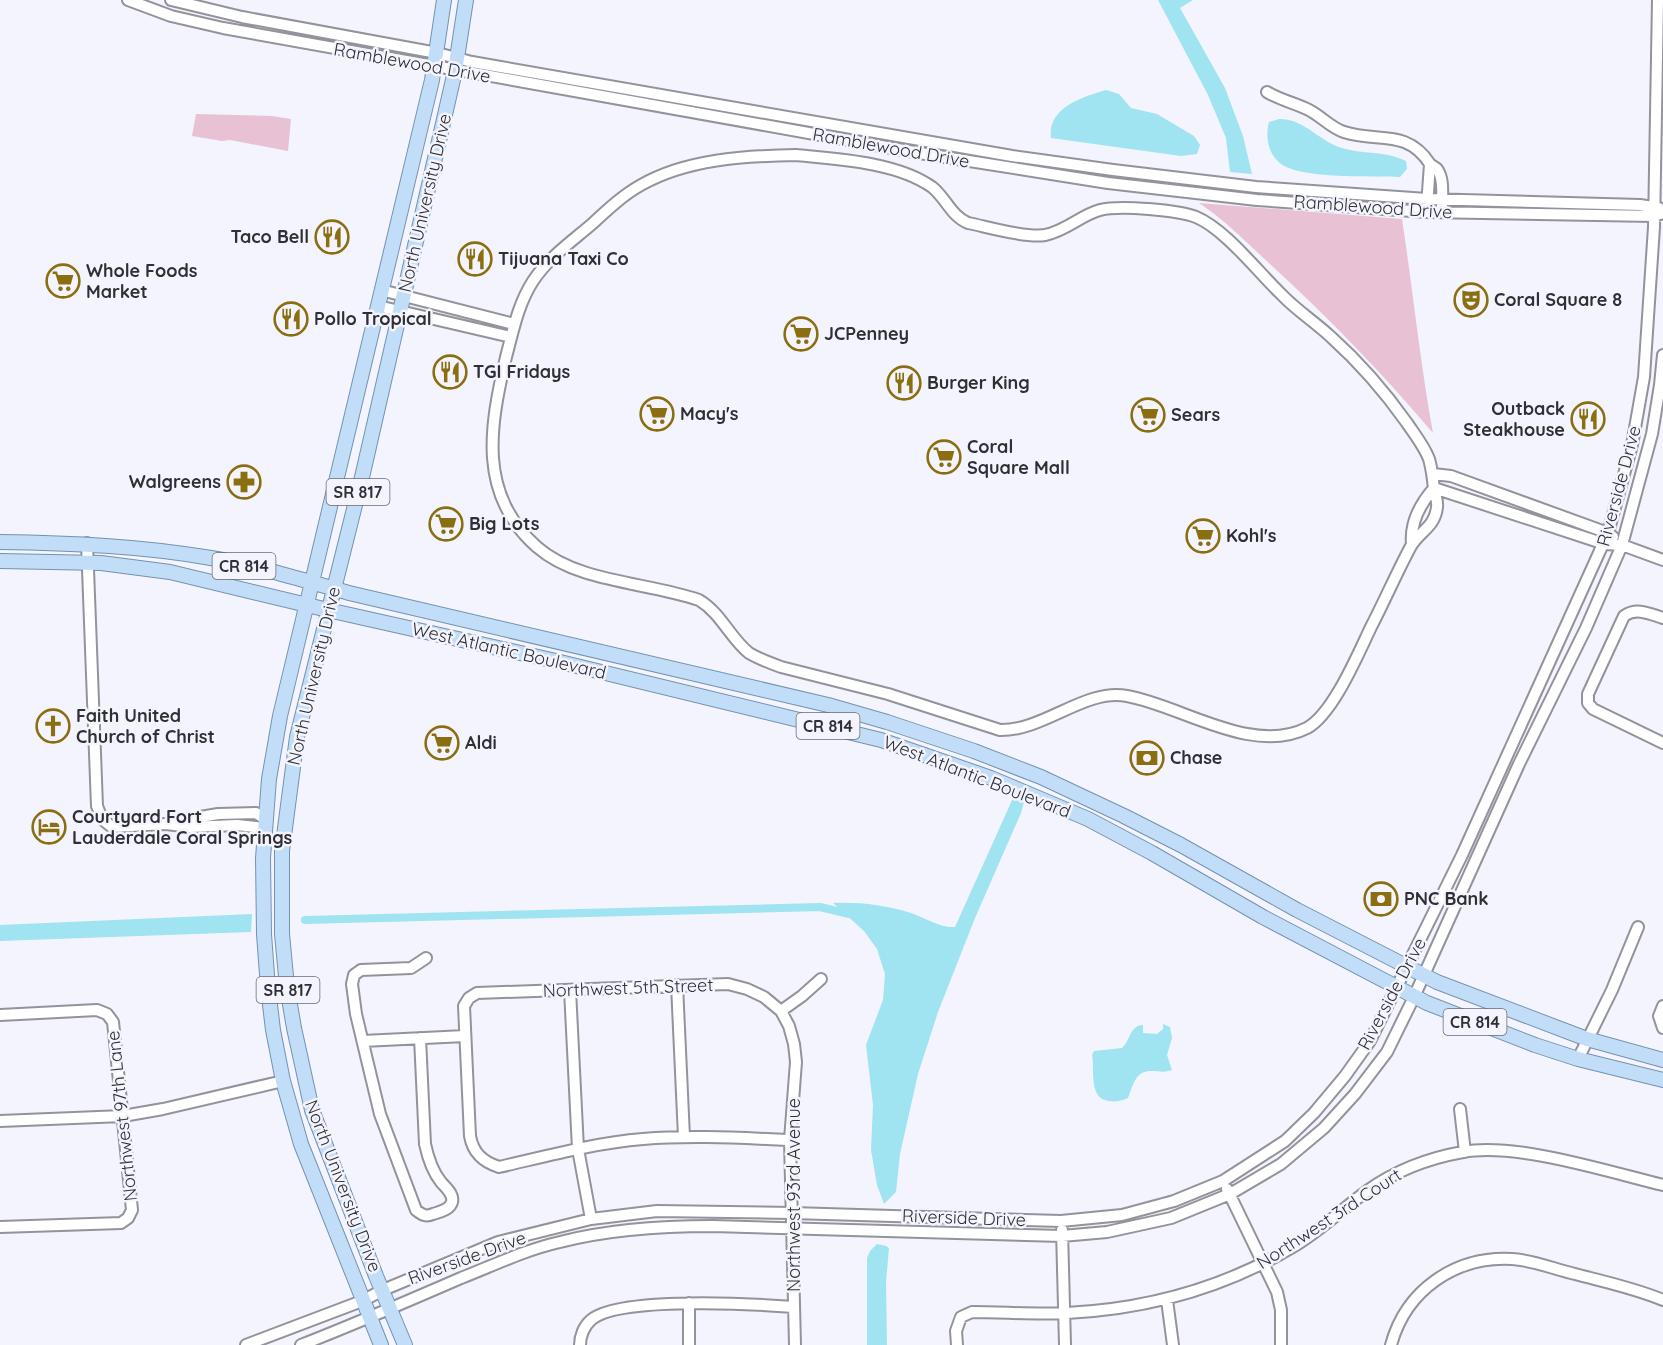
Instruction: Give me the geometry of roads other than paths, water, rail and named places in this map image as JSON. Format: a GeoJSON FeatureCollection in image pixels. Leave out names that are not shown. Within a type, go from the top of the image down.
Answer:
{"type":"FeatureCollection","features":[{"type":"Feature","properties":{"kind":"main road","name":"North University Drive"},"geometry":{"type":"LineString","coordinates":[[381,1345],[301,1144],[284,1081],[268,988],[263,903],[264,823],[280,716],[435,60],[444,0]]}},
{"type":"Feature","properties":{"kind":"main road","name":"North University Drive"},"geometry":{"type":"LineString","coordinates":[[405,1345],[312,1110],[287,987],[282,934],[282,851],[297,737],[363,473],[456,65],[466,0]]}},
{"type":"Feature","properties":{"kind":"main road","name":"West Atlantic Boulevard"},"geometry":{"type":"LineString","coordinates":[[0,542],[87,543],[213,558],[828,705],[912,730],[1041,777],[1181,845],[1297,910],[1423,976],[1587,1039],[1663,1060]]}},
{"type":"Feature","properties":{"kind":"main road","name":"West Atlantic Boulevard"},"geometry":{"type":"LineString","coordinates":[[0,561],[88,562],[170,572],[556,661],[854,733],[922,754],[1010,786],[1088,819],[1263,917],[1414,997],[1535,1045],[1578,1059],[1663,1080]]}},
{"type":"Feature","properties":{"kind":"main road"},"geometry":{"type":"LineString","coordinates":[[269,779],[275,801],[285,816]]}},
{"type":"Feature","properties":{"kind":"main road"},"geometry":{"type":"LineString","coordinates":[[264,823],[274,828],[282,851]]}},
{"type":"Feature","properties":{"kind":"main road"},"geometry":{"type":"LineString","coordinates":[[284,1081],[293,1084],[312,1110]]}},
{"type":"Feature","properties":{"kind":"street","name":"Ramblewood Drive"},"geometry":{"type":"LineString","coordinates":[[128,0],[171,16],[202,24],[435,60]]}},
{"type":"Feature","properties":{"kind":"street","name":"Ramblewood Drive"},"geometry":{"type":"LineString","coordinates":[[171,0],[456,65],[1010,168],[1257,200],[1426,212],[1658,211]]}},
{"type":"Feature","properties":{"kind":"street","name":"Riverside Drive"},"geometry":{"type":"LineString","coordinates":[[246,1345],[362,1301],[498,1242],[591,1219],[657,1211],[1061,1221],[1122,1215],[1174,1201],[1223,1181],[1285,1141],[1314,1113],[1370,1041],[1462,855],[1605,544],[1632,445],[1644,377],[1658,211],[1658,0]]}},
{"type":"Feature","properties":{"kind":"street","name":"Ramblewood Drive"},"geometry":{"type":"LineString","coordinates":[[456,65],[1012,156],[1227,184],[1427,199],[1658,211]]}},
{"type":"Feature","properties":{"kind":"street"},"geometry":{"type":"LineString","coordinates":[[1267,92],[1306,109],[1339,131],[1393,139],[1422,151],[1430,164],[1438,170],[1442,183],[1442,212]]}},
{"type":"Feature","properties":{"kind":"street"},"geometry":{"type":"LineString","coordinates":[[796,154],[866,164],[918,178],[934,189],[961,220],[968,223],[1033,235],[1045,235],[1063,229],[1100,210],[1141,209],[1185,214],[1197,217],[1214,227],[1283,297],[1333,339],[1384,392],[1423,446],[1433,474],[1438,506],[1432,524],[1412,544],[1359,652],[1327,710],[1306,728],[1281,734],[1241,733],[1122,695],[1098,698],[1027,727],[1012,730],[988,728],[888,694],[764,661],[750,653],[714,610],[699,600],[572,568],[538,548],[520,530],[508,512],[494,473],[492,440],[494,413],[514,324],[525,295],[554,256],[620,200],[654,179],[714,161],[796,154]]}},
{"type":"Feature","properties":{"kind":"street"},"geometry":{"type":"LineString","coordinates":[[1426,212],[1430,164]]}},
{"type":"Feature","properties":{"kind":"street"},"geometry":{"type":"LineString","coordinates":[[381,291],[514,324]]}},
{"type":"Feature","properties":{"kind":"street"},"geometry":{"type":"LineString","coordinates":[[378,306],[511,337]]}},
{"type":"Feature","properties":{"kind":"street","name":"Riverside Drive"},"geometry":{"type":"LineString","coordinates":[[301,1345],[521,1254],[558,1242],[597,1234],[670,1226],[1062,1236],[1107,1232],[1171,1218],[1230,1194],[1281,1164],[1324,1128],[1387,1052],[1414,997],[1520,764],[1586,628],[1622,545],[1652,434],[1663,355]]}},
{"type":"Feature","properties":{"kind":"street"},"geometry":{"type":"LineString","coordinates":[[1433,474],[1451,476],[1608,533],[1622,545]]}},
{"type":"Feature","properties":{"kind":"street"},"geometry":{"type":"LineString","coordinates":[[1412,544],[1411,532],[1417,515],[1424,500],[1434,488]]}},
{"type":"Feature","properties":{"kind":"street"},"geometry":{"type":"LineString","coordinates":[[1434,488],[1605,544],[1622,545],[1663,560]]}},
{"type":"Feature","properties":{"kind":"street"},"geometry":{"type":"LineString","coordinates":[[87,543],[97,806],[102,819],[112,827],[166,824],[187,818],[218,814],[256,813],[264,823]]}},
{"type":"Feature","properties":{"kind":"street"},"geometry":{"type":"LineString","coordinates":[[1663,618],[1642,612],[1629,613],[1624,616],[1588,694],[1588,703],[1593,709],[1663,743]]}},
{"type":"Feature","properties":{"kind":"street"},"geometry":{"type":"LineString","coordinates":[[1578,1059],[1638,927]]}},
{"type":"Feature","properties":{"kind":"street"},"geometry":{"type":"LineString","coordinates":[[420,1038],[425,1144],[428,1161],[451,1194],[452,1201],[448,1208],[429,1216],[422,1215],[416,1210],[380,1114],[356,1014],[352,984],[354,975],[361,970],[411,968],[426,958]]}},
{"type":"Feature","properties":{"kind":"street"},"geometry":{"type":"LineString","coordinates":[[781,1011],[821,979]]}},
{"type":"Feature","properties":{"kind":"street","name":"Northwest 5th Street"},"geometry":{"type":"LineString","coordinates":[[465,1036],[464,1006],[469,998],[477,993],[728,984],[764,997],[781,1011]]}},
{"type":"Feature","properties":{"kind":"street"},"geometry":{"type":"LineString","coordinates":[[677,985],[684,1137]]}},
{"type":"Feature","properties":{"kind":"street"},"geometry":{"type":"LineString","coordinates":[[570,990],[578,1149],[591,1219]]}},
{"type":"Feature","properties":{"kind":"street"},"geometry":{"type":"LineString","coordinates":[[1662,1026],[1659,1016],[1663,1006]]}},
{"type":"Feature","properties":{"kind":"street","name":"Northwest 97th Lane"},"geometry":{"type":"LineString","coordinates":[[0,1015],[97,1010],[107,1014],[113,1022],[132,1210],[128,1218],[121,1223],[0,1227]]}},
{"type":"Feature","properties":{"kind":"street","name":"Northwest 93rd Avenue"},"geometry":{"type":"LineString","coordinates":[[781,1011],[789,1026],[796,1062],[790,1140],[795,1345]]}},
{"type":"Feature","properties":{"kind":"street"},"geometry":{"type":"LineString","coordinates":[[363,1041],[465,1036],[472,1147],[480,1158],[499,1167],[578,1149],[644,1139],[684,1137],[790,1140]]}},
{"type":"Feature","properties":{"kind":"street"},"geometry":{"type":"LineString","coordinates":[[0,1121],[123,1116],[284,1081]]}},
{"type":"Feature","properties":{"kind":"street"},"geometry":{"type":"LineString","coordinates":[[1460,1109],[1465,1152]]}},
{"type":"Feature","properties":{"kind":"street","name":"Northwest 3rd Court"},"geometry":{"type":"LineString","coordinates":[[957,1345],[956,1331],[961,1317],[972,1312],[1100,1311],[1167,1300],[1223,1282],[1264,1263],[1327,1224],[1367,1191],[1396,1174],[1424,1162],[1465,1152],[1493,1151],[1529,1154],[1663,1185]]}},
{"type":"Feature","properties":{"kind":"street"},"geometry":{"type":"LineString","coordinates":[[1223,1181],[1277,1292],[1281,1310],[1281,1345]]}},
{"type":"Feature","properties":{"kind":"street"},"geometry":{"type":"LineString","coordinates":[[1061,1221],[1065,1345]]}},
{"type":"Feature","properties":{"kind":"street"},"geometry":{"type":"LineString","coordinates":[[1390,1345],[1398,1323],[1409,1304],[1422,1290],[1434,1280],[1466,1264],[1489,1259],[1514,1259],[1640,1290],[1663,1300]]}},
{"type":"Feature","properties":{"kind":"street"},"geometry":{"type":"LineString","coordinates":[[1167,1300],[1173,1345]]}},
{"type":"Feature","properties":{"kind":"street"},"geometry":{"type":"LineString","coordinates":[[580,1345],[584,1328],[591,1319],[605,1312],[656,1305],[735,1303],[794,1306]]}},
{"type":"Feature","properties":{"kind":"street"},"geometry":{"type":"LineString","coordinates":[[688,1304],[689,1345]]}},
{"type":"Feature","properties":{"kind":"water"},"geometry":{"type":"Polygon","coordinates":[[[1158,0],[1193,0],[1180,8],[1225,88],[1243,136],[1252,174],[1230,172],[1226,138],[1208,95],[1158,0]]]}},
{"type":"Feature","properties":{"kind":"water"},"geometry":{"type":"Polygon","coordinates":[[[1106,90],[1119,94],[1131,108],[1157,114],[1194,136],[1200,145],[1197,154],[1181,156],[1051,138],[1051,128],[1060,111],[1077,100],[1106,90]]]}},
{"type":"Feature","properties":{"kind":"water"},"geometry":{"type":"Polygon","coordinates":[[[1279,119],[1298,123],[1337,146],[1354,151],[1389,155],[1406,161],[1407,169],[1400,177],[1321,174],[1291,169],[1277,160],[1269,145],[1267,133],[1269,122],[1279,119]]]}},
{"type":"Feature","properties":{"kind":"water"},"geometry":{"type":"Polygon","coordinates":[[[1013,798],[1024,802],[1021,813],[975,918],[938,1012],[918,1074],[900,1154],[896,1192],[884,1204],[877,1185],[871,1150],[873,1105],[866,1045],[883,1000],[885,974],[877,949],[864,931],[833,903],[892,908],[938,924],[955,927],[1013,798]]]}},
{"type":"Feature","properties":{"kind":"water"},"geometry":{"type":"Polygon","coordinates":[[[252,914],[251,932],[0,941],[0,925],[252,914]]]}},
{"type":"Feature","properties":{"kind":"water"},"geometry":{"type":"Polygon","coordinates":[[[1163,1024],[1170,1027],[1172,1038],[1167,1055],[1172,1070],[1142,1073],[1138,1076],[1128,1098],[1121,1101],[1102,1099],[1095,1089],[1092,1055],[1094,1051],[1122,1048],[1138,1026],[1143,1025],[1143,1033],[1157,1034],[1163,1029],[1163,1024]]]}},
{"type":"Feature","properties":{"kind":"water"},"geometry":{"type":"Polygon","coordinates":[[[877,1244],[889,1248],[886,1282],[887,1345],[867,1345],[867,1258],[877,1244]]]}},
{"type":"Feature","properties":{"kind":"waterway"},"geometry":{"type":"LineString","coordinates":[[305,920],[820,907],[849,914]]}},
{"type":"Feature","properties":{"kind":"place","name":"Taco Bell"},"geometry":{"type":"Point","coordinates":[332,237]}},
{"type":"Feature","properties":{"kind":"place","name":"Tijuana Taxi Co"},"geometry":{"type":"Point","coordinates":[475,259]}},
{"type":"Feature","properties":{"kind":"place","name":"Whole Foods Market"},"geometry":{"type":"Point","coordinates":[63,281]}},
{"type":"Feature","properties":{"kind":"place","name":"Coral Square 8"},"geometry":{"type":"Point","coordinates":[1471,300]}},
{"type":"Feature","properties":{"kind":"place","name":"Pollo Tropical"},"geometry":{"type":"Point","coordinates":[291,319]}},
{"type":"Feature","properties":{"kind":"place","name":"JCPenney"},"geometry":{"type":"Point","coordinates":[801,334]}},
{"type":"Feature","properties":{"kind":"place","name":"TGI Fridays"},"geometry":{"type":"Point","coordinates":[450,372]}},
{"type":"Feature","properties":{"kind":"place","name":"Burger King"},"geometry":{"type":"Point","coordinates":[904,383]}},
{"type":"Feature","properties":{"kind":"place","name":"Macy's"},"geometry":{"type":"Point","coordinates":[657,414]}},
{"type":"Feature","properties":{"kind":"place","name":"Sears"},"geometry":{"type":"Point","coordinates":[1148,415]}},
{"type":"Feature","properties":{"kind":"place","name":"Outback Steakhouse"},"geometry":{"type":"Point","coordinates":[1588,419]}},
{"type":"Feature","properties":{"kind":"place","name":"Coral Square Mall"},"geometry":{"type":"Point","coordinates":[944,457]}},
{"type":"Feature","properties":{"kind":"place","name":"Walgreens"},"geometry":{"type":"Point","coordinates":[244,482]}},
{"type":"Feature","properties":{"kind":"place","name":"Big Lots"},"geometry":{"type":"Point","coordinates":[446,524]}},
{"type":"Feature","properties":{"kind":"place","name":"Kohl's"},"geometry":{"type":"Point","coordinates":[1203,536]}},
{"type":"Feature","properties":{"kind":"place","name":"Faith United Church of Christ"},"geometry":{"type":"Point","coordinates":[53,726]}},
{"type":"Feature","properties":{"kind":"place","name":"Aldi"},"geometry":{"type":"Point","coordinates":[442,743]}},
{"type":"Feature","properties":{"kind":"place","name":"Chase"},"geometry":{"type":"Point","coordinates":[1147,758]}},
{"type":"Feature","properties":{"kind":"place","name":"Courtyard Fort Lauderdale Coral Springs"},"geometry":{"type":"Point","coordinates":[49,827]}},
{"type":"Feature","properties":{"kind":"place","name":"PNC Bank"},"geometry":{"type":"Point","coordinates":[1381,899]}}]}
